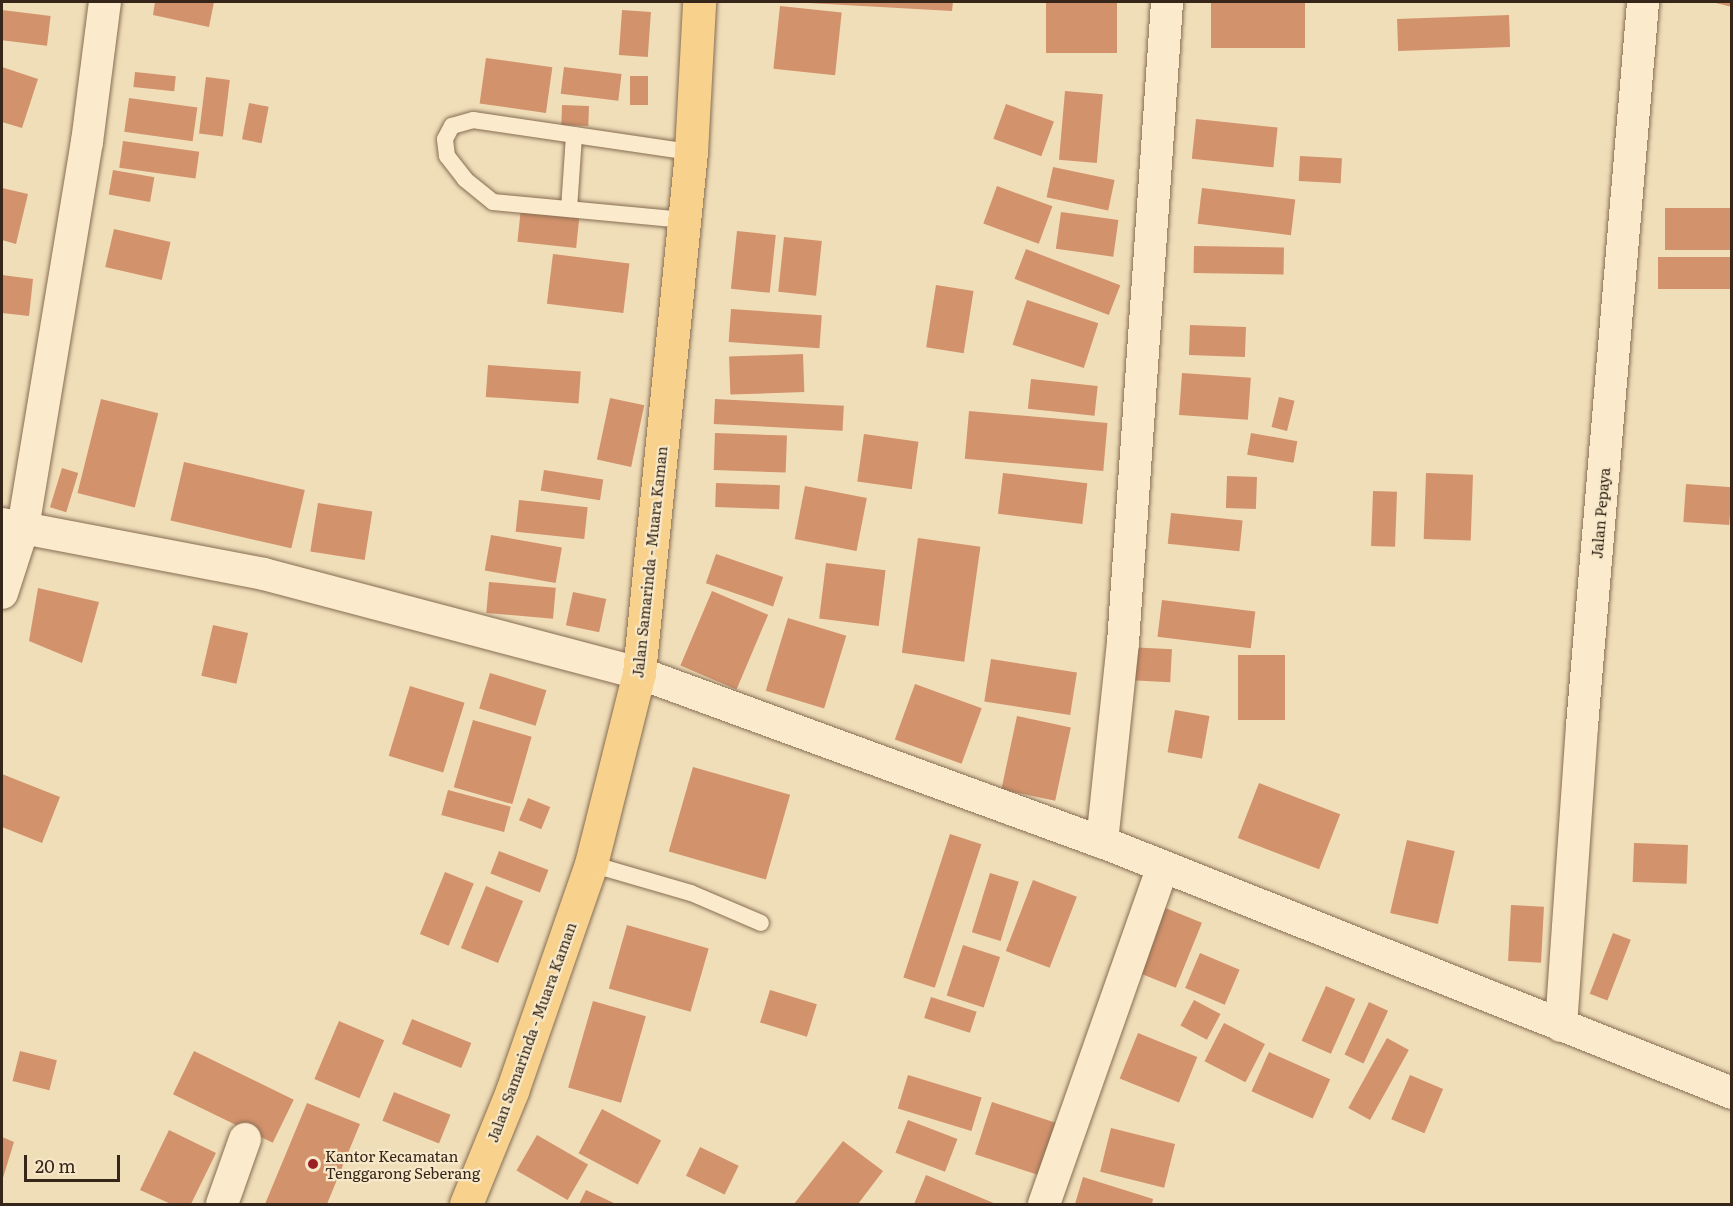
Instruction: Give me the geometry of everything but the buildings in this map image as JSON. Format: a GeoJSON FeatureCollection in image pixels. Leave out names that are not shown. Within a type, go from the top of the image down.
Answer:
{"type":"FeatureCollection","features":[{"type":"Feature","properties":{"kind":"main road","name":"Jalan Samarinda - Muara Kaman"},"geometry":{"type":"LineString","coordinates":[[466,1204],[512,1091],[591,864],[639,673],[691,152],[699,2]]}},
{"type":"Feature","properties":{"kind":"street"},"geometry":{"type":"LineString","coordinates":[[2,593],[12,526],[87,142],[105,2]]}},
{"type":"Feature","properties":{"kind":"street"},"geometry":{"type":"LineString","coordinates":[[1102,842],[1127,585],[1167,2]]}},
{"type":"Feature","properties":{"kind":"street","name":"Jalan Pepaya"},"geometry":{"type":"LineString","coordinates":[[1561,1026],[1582,726],[1643,2]]}},
{"type":"Feature","properties":{"kind":"street"},"geometry":{"type":"LineString","coordinates":[[12,526],[264,574],[639,673],[1102,842],[1162,868],[1731,1094]]}},
{"type":"Feature","properties":{"kind":"street"},"geometry":{"type":"LineString","coordinates":[[1044,1204],[1162,868]]}},
{"type":"Feature","properties":{"kind":"street"},"geometry":{"type":"LineString","coordinates":[[222,1204],[246,1139]]}},
{"type":"Feature","properties":{"kind":"lane"},"geometry":{"type":"LineString","coordinates":[[684,220],[493,202],[465,179],[447,156],[445,140],[452,126],[473,120],[691,152]]}},
{"type":"Feature","properties":{"kind":"lane"},"geometry":{"type":"LineString","coordinates":[[569,209],[574,135]]}},
{"type":"Feature","properties":{"kind":"lane"},"geometry":{"type":"LineString","coordinates":[[591,864],[691,893],[761,923]]}},
{"type":"Feature","properties":{"kind":"place","name":"Kantor Kecamatan Tenggarong Seberang"},"geometry":{"type":"Point","coordinates":[313,1164]}}]}
